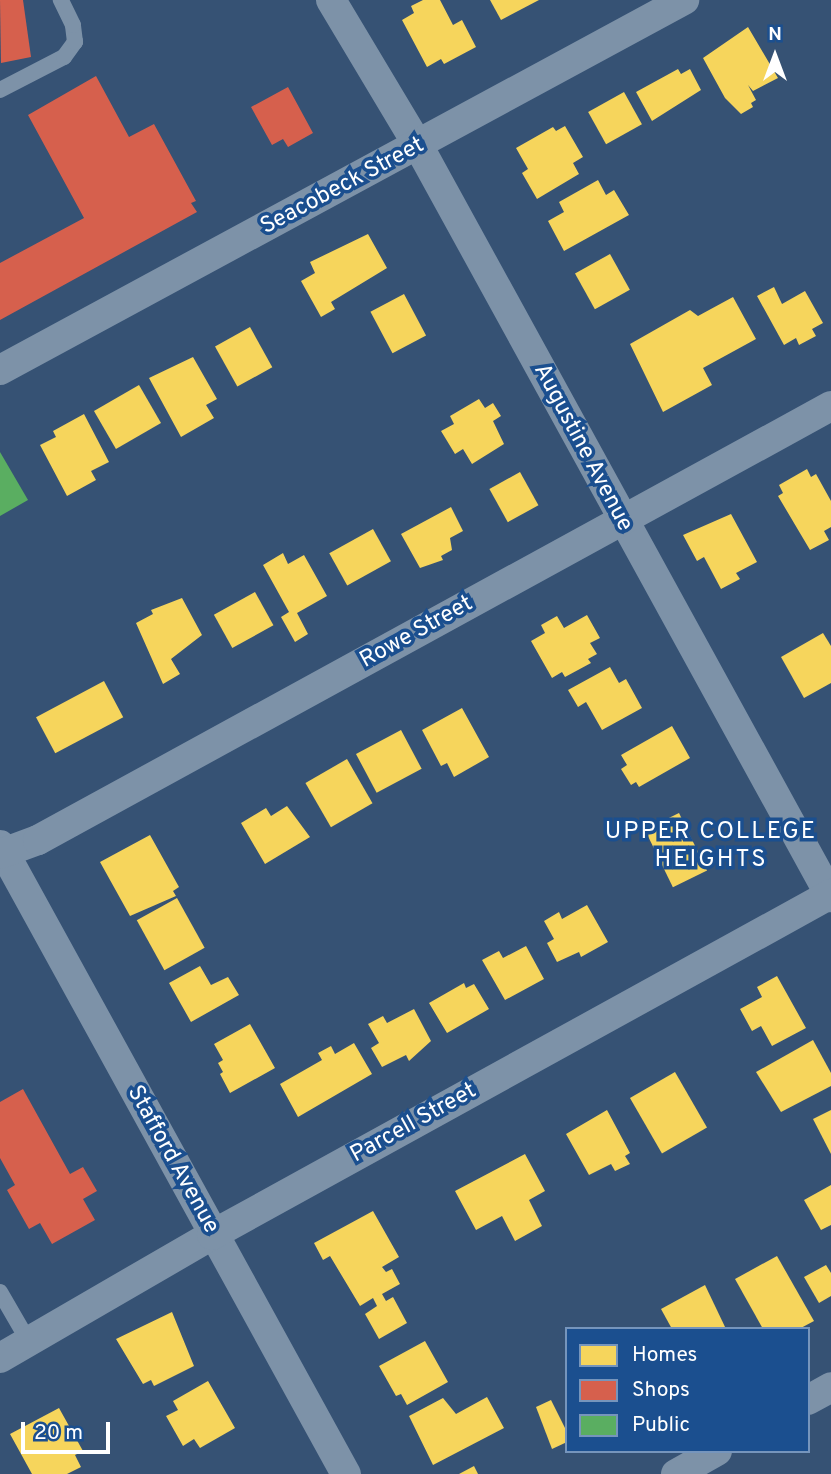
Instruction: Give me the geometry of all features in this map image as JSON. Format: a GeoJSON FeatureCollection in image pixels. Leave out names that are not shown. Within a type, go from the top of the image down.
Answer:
{"type":"FeatureCollection","features":[{"type":"Feature","properties":{"kind":"street","name":"Augustine Avenue"},"geometry":{"type":"LineString","coordinates":[[331,0],[419,147],[621,521],[831,895]]}},
{"type":"Feature","properties":{"kind":"street","name":"Seacobeck Street"},"geometry":{"type":"LineString","coordinates":[[0,370],[419,147],[684,0]]}},
{"type":"Feature","properties":{"kind":"street","name":"Rowe Street"},"geometry":{"type":"LineString","coordinates":[[1,851],[38,840],[831,406]]}},
{"type":"Feature","properties":{"kind":"street","name":"Stafford Avenue"},"geometry":{"type":"LineString","coordinates":[[1,851],[346,1474]]}},
{"type":"Feature","properties":{"kind":"street","name":"Parcell Street"},"geometry":{"type":"LineString","coordinates":[[0,1358],[212,1235],[831,895]]}},
{"type":"Feature","properties":{"kind":"street"},"geometry":{"type":"LineString","coordinates":[[810,1399],[831,1387]]}},
{"type":"Feature","properties":{"kind":"street"},"geometry":{"type":"LineString","coordinates":[[676,1474],[713,1453]]}},
{"type":"Feature","properties":{"kind":"lane"},"geometry":{"type":"LineString","coordinates":[[0,89],[64,57],[75,42],[73,24],[61,0]]}},
{"type":"Feature","properties":{"kind":"lane"},"geometry":{"type":"LineString","coordinates":[[0,1292],[29,1342]]}},
{"type":"Feature","properties":{"kind":"building: Homes"},"geometry":{"type":"Polygon","coordinates":[[[423,0],[440,0],[453,25],[462,20],[476,47],[444,64],[441,59],[427,67],[402,20],[414,13],[411,6],[423,0]]]}},
{"type":"Feature","properties":{"kind":"building: Homes"},"geometry":{"type":"Polygon","coordinates":[[[490,0],[539,0],[501,20],[490,0]]]}},
{"type":"Feature","properties":{"kind":"building: Homes"},"geometry":{"type":"Polygon","coordinates":[[[748,27],[778,78],[753,91],[748,85],[756,100],[751,103],[753,107],[741,114],[725,98],[703,58],[748,27]]]}},
{"type":"Feature","properties":{"kind":"building: Homes"},"geometry":{"type":"Polygon","coordinates":[[[678,69],[681,74],[690,69],[701,90],[652,121],[636,92],[678,69]]]}},
{"type":"Feature","properties":{"kind":"building: Homes"},"geometry":{"type":"Polygon","coordinates":[[[624,92],[642,124],[606,144],[588,112],[624,92]]]}},
{"type":"Feature","properties":{"kind":"building: Homes"},"geometry":{"type":"Polygon","coordinates":[[[565,126],[583,157],[573,163],[579,174],[537,199],[522,173],[528,169],[516,148],[553,127],[556,131],[565,126]]]}},
{"type":"Feature","properties":{"kind":"building: Homes"},"geometry":{"type":"Polygon","coordinates":[[[598,180],[606,195],[614,190],[629,215],[564,251],[548,221],[564,212],[559,202],[598,180]]]}},
{"type":"Feature","properties":{"kind":"building: Homes"},"geometry":{"type":"Polygon","coordinates":[[[368,234],[387,268],[331,302],[335,309],[321,317],[301,281],[315,273],[310,262],[368,234]]]}},
{"type":"Feature","properties":{"kind":"building: Homes"},"geometry":{"type":"Polygon","coordinates":[[[610,254],[630,290],[595,309],[575,273],[610,254]]]}},
{"type":"Feature","properties":{"kind":"building: Homes"},"geometry":{"type":"Polygon","coordinates":[[[774,287],[782,304],[805,291],[823,323],[812,329],[816,336],[799,345],[796,338],[784,345],[757,296],[774,287]]]}},
{"type":"Feature","properties":{"kind":"building: Homes"},"geometry":{"type":"Polygon","coordinates":[[[404,294],[426,335],[393,353],[370,312],[404,294]]]}},
{"type":"Feature","properties":{"kind":"building: Homes"},"geometry":{"type":"Polygon","coordinates":[[[733,297],[756,339],[703,368],[712,385],[663,412],[630,344],[690,310],[698,316],[733,297]]]}},
{"type":"Feature","properties":{"kind":"building: Homes"},"geometry":{"type":"Polygon","coordinates":[[[250,327],[272,367],[237,387],[215,346],[250,327]]]}},
{"type":"Feature","properties":{"kind":"building: Homes"},"geometry":{"type":"Polygon","coordinates":[[[193,357],[217,399],[206,405],[214,418],[181,437],[149,378],[193,357]]]}},
{"type":"Feature","properties":{"kind":"building: Homes"},"geometry":{"type":"Polygon","coordinates":[[[139,385],[161,423],[116,449],[94,411],[139,385]]]}},
{"type":"Feature","properties":{"kind":"building: Homes"},"geometry":{"type":"Polygon","coordinates":[[[479,399],[485,408],[493,403],[501,416],[493,421],[504,444],[472,464],[463,449],[455,454],[441,431],[454,424],[450,416],[479,399]]]}},
{"type":"Feature","properties":{"kind":"building: Homes"},"geometry":{"type":"Polygon","coordinates":[[[84,414],[109,462],[91,471],[96,480],[67,496],[40,445],[56,437],[53,431],[84,414]]]}},
{"type":"Feature","properties":{"kind":"building: Homes"},"geometry":{"type":"Polygon","coordinates":[[[807,469],[811,477],[816,474],[831,501],[831,527],[824,531],[829,540],[810,550],[778,496],[783,493],[779,485],[807,469]]]}},
{"type":"Feature","properties":{"kind":"building: Homes"},"geometry":{"type":"Polygon","coordinates":[[[520,472],[538,505],[508,522],[489,489],[520,472]]]}},
{"type":"Feature","properties":{"kind":"building: Homes"},"geometry":{"type":"Polygon","coordinates":[[[451,507],[463,531],[450,538],[452,550],[441,556],[443,560],[420,568],[401,534],[451,507]]]}},
{"type":"Feature","properties":{"kind":"building: Homes"},"geometry":{"type":"Polygon","coordinates":[[[731,514],[757,562],[736,573],[740,579],[721,589],[704,557],[697,561],[683,535],[731,514]]]}},
{"type":"Feature","properties":{"kind":"building: Homes"},"geometry":{"type":"Polygon","coordinates":[[[373,529],[391,561],[347,586],[329,553],[373,529]]]}},
{"type":"Feature","properties":{"kind":"building: Homes"},"geometry":{"type":"Polygon","coordinates":[[[283,553],[288,564],[304,555],[327,596],[297,613],[308,634],[295,642],[281,617],[289,612],[263,565],[283,553]]]}},
{"type":"Feature","properties":{"kind":"building: Homes"},"geometry":{"type":"Polygon","coordinates":[[[255,592],[273,625],[232,648],[214,615],[255,592]]]}},
{"type":"Feature","properties":{"kind":"building: Homes"},"geometry":{"type":"Polygon","coordinates":[[[182,598],[202,635],[171,659],[180,674],[163,684],[136,623],[153,614],[151,610],[182,598]]]}},
{"type":"Feature","properties":{"kind":"building: Homes"},"geometry":{"type":"Polygon","coordinates":[[[587,615],[600,638],[590,643],[597,654],[588,659],[591,663],[565,677],[562,672],[552,678],[531,641],[545,633],[541,625],[557,616],[564,628],[587,615]]]}},
{"type":"Feature","properties":{"kind":"building: Homes"},"geometry":{"type":"Polygon","coordinates":[[[823,633],[831,646],[831,683],[804,698],[781,657],[823,633]]]}},
{"type":"Feature","properties":{"kind":"building: Homes"},"geometry":{"type":"Polygon","coordinates":[[[610,667],[619,683],[626,679],[642,708],[602,730],[586,702],[578,707],[568,690],[610,667]]]}},
{"type":"Feature","properties":{"kind":"building: Homes"},"geometry":{"type":"Polygon","coordinates":[[[104,681],[123,717],[55,753],[36,717],[104,681]]]}},
{"type":"Feature","properties":{"kind":"building: Homes"},"geometry":{"type":"Polygon","coordinates":[[[462,708],[489,757],[454,777],[447,763],[441,766],[422,730],[462,708]]]}},
{"type":"Feature","properties":{"kind":"building: Homes"},"geometry":{"type":"Polygon","coordinates":[[[672,726],[690,758],[639,787],[636,782],[631,785],[621,769],[627,765],[621,755],[672,726]]]}},
{"type":"Feature","properties":{"kind":"building: Homes"},"geometry":{"type":"Polygon","coordinates":[[[401,730],[422,769],[377,793],[356,754],[401,730]]]}},
{"type":"Feature","properties":{"kind":"building: Homes"},"geometry":{"type":"Polygon","coordinates":[[[347,759],[373,803],[331,827],[305,783],[347,759]]]}},
{"type":"Feature","properties":{"kind":"building: Homes"},"geometry":{"type":"Polygon","coordinates":[[[287,806],[310,837],[265,864],[241,823],[266,808],[271,816],[287,806]]]}},
{"type":"Feature","properties":{"kind":"building: Homes"},"geometry":{"type":"Polygon","coordinates":[[[679,813],[707,871],[673,887],[645,830],[679,813]]]}},
{"type":"Feature","properties":{"kind":"building: Homes"},"geometry":{"type":"Polygon","coordinates":[[[150,835],[179,887],[173,891],[176,896],[130,916],[100,862],[150,835]]]}},
{"type":"Feature","properties":{"kind":"building: Homes"},"geometry":{"type":"Polygon","coordinates":[[[177,898],[205,948],[164,970],[137,920],[177,898]]]}},
{"type":"Feature","properties":{"kind":"building: Homes"},"geometry":{"type":"Polygon","coordinates":[[[587,905],[608,942],[581,957],[579,952],[557,962],[547,943],[554,939],[544,921],[559,912],[562,919],[587,905]]]}},
{"type":"Feature","properties":{"kind":"building: Homes"},"geometry":{"type":"Polygon","coordinates":[[[526,946],[544,979],[505,1000],[482,960],[499,951],[503,958],[526,946]]]}},
{"type":"Feature","properties":{"kind":"building: Homes"},"geometry":{"type":"Polygon","coordinates":[[[200,966],[211,985],[228,977],[239,995],[191,1022],[169,983],[200,966]]]}},
{"type":"Feature","properties":{"kind":"building: Homes"},"geometry":{"type":"Polygon","coordinates":[[[777,976],[806,1028],[772,1046],[761,1026],[752,1031],[740,1009],[762,997],[757,987],[777,976]]]}},
{"type":"Feature","properties":{"kind":"building: Homes"},"geometry":{"type":"Polygon","coordinates":[[[464,983],[466,988],[474,984],[489,1009],[447,1033],[429,1003],[464,983]]]}},
{"type":"Feature","properties":{"kind":"building: Homes"},"geometry":{"type":"Polygon","coordinates":[[[414,1009],[431,1041],[409,1061],[406,1055],[382,1067],[371,1048],[379,1043],[368,1024],[383,1016],[387,1023],[414,1009]]]}},
{"type":"Feature","properties":{"kind":"building: Homes"},"geometry":{"type":"Polygon","coordinates":[[[250,1024],[275,1068],[230,1093],[220,1074],[223,1072],[218,1063],[223,1060],[214,1044],[250,1024]]]}},
{"type":"Feature","properties":{"kind":"building: Homes"},"geometry":{"type":"Polygon","coordinates":[[[813,1040],[831,1073],[831,1086],[781,1112],[756,1072],[813,1040]]]}},
{"type":"Feature","properties":{"kind":"building: Homes"},"geometry":{"type":"Polygon","coordinates":[[[354,1043],[372,1074],[298,1117],[280,1084],[322,1060],[318,1053],[331,1046],[335,1054],[354,1043]]]}},
{"type":"Feature","properties":{"kind":"building: Homes"},"geometry":{"type":"Polygon","coordinates":[[[675,1072],[707,1127],[662,1153],[630,1098],[675,1072]]]}},
{"type":"Feature","properties":{"kind":"building: Homes"},"geometry":{"type":"Polygon","coordinates":[[[607,1110],[630,1153],[625,1156],[630,1164],[615,1171],[611,1164],[589,1175],[566,1134],[607,1110]]]}},
{"type":"Feature","properties":{"kind":"building: Homes"},"geometry":{"type":"Polygon","coordinates":[[[831,1110],[831,1154],[813,1119],[831,1110]]]}},
{"type":"Feature","properties":{"kind":"building: Homes"},"geometry":{"type":"Polygon","coordinates":[[[525,1154],[545,1191],[529,1200],[542,1226],[515,1241],[502,1216],[476,1230],[455,1191],[525,1154]]]}},
{"type":"Feature","properties":{"kind":"building: Homes"},"geometry":{"type":"Polygon","coordinates":[[[831,1185],[831,1225],[821,1230],[804,1200],[831,1185]]]}},
{"type":"Feature","properties":{"kind":"building: Homes"},"geometry":{"type":"Polygon","coordinates":[[[373,1211],[399,1257],[382,1267],[386,1272],[392,1269],[400,1284],[382,1294],[386,1301],[393,1297],[407,1323],[379,1339],[365,1314],[377,1306],[373,1298],[360,1306],[330,1256],[323,1260],[314,1243],[373,1211]]]}},
{"type":"Feature","properties":{"kind":"building: Homes"},"geometry":{"type":"Polygon","coordinates":[[[777,1256],[814,1321],[803,1327],[762,1327],[735,1279],[777,1256]]]}},
{"type":"Feature","properties":{"kind":"building: Homes"},"geometry":{"type":"Polygon","coordinates":[[[826,1265],[831,1273],[831,1296],[819,1303],[804,1277],[826,1265]]]}},
{"type":"Feature","properties":{"kind":"building: Homes"},"geometry":{"type":"Polygon","coordinates":[[[705,1285],[725,1327],[671,1327],[661,1309],[705,1285]]]}},
{"type":"Feature","properties":{"kind":"building: Homes"},"geometry":{"type":"Polygon","coordinates":[[[172,1312],[194,1366],[154,1386],[151,1380],[143,1384],[116,1339],[172,1312]]]}},
{"type":"Feature","properties":{"kind":"building: Homes"},"geometry":{"type":"Polygon","coordinates":[[[425,1341],[448,1382],[407,1405],[401,1394],[396,1396],[379,1366],[425,1341]]]}},
{"type":"Feature","properties":{"kind":"building: Homes"},"geometry":{"type":"Polygon","coordinates":[[[208,1381],[235,1428],[200,1448],[194,1439],[183,1446],[166,1416],[178,1410],[173,1401],[208,1381]]]}},
{"type":"Feature","properties":{"kind":"building: Homes"},"geometry":{"type":"Polygon","coordinates":[[[487,1397],[504,1428],[433,1465],[409,1416],[443,1398],[456,1414],[487,1397]]]}},
{"type":"Feature","properties":{"kind":"building: Homes"},"geometry":{"type":"Polygon","coordinates":[[[551,1400],[565,1428],[565,1443],[552,1449],[536,1407],[551,1400]]]}},
{"type":"Feature","properties":{"kind":"building: Homes"},"geometry":{"type":"Polygon","coordinates":[[[59,1408],[83,1451],[75,1455],[81,1467],[67,1474],[32,1474],[10,1434],[59,1408]]]}},
{"type":"Feature","properties":{"kind":"building: Homes"},"geometry":{"type":"Polygon","coordinates":[[[474,1466],[478,1474],[459,1474],[474,1466]]]}},
{"type":"Feature","properties":{"kind":"building: Shops"},"geometry":{"type":"Polygon","coordinates":[[[0,0],[23,0],[31,57],[1,63],[0,0]]]}},
{"type":"Feature","properties":{"kind":"building: Shops"},"geometry":{"type":"Polygon","coordinates":[[[96,76],[129,137],[154,124],[196,201],[191,203],[197,212],[0,320],[0,263],[84,218],[28,115],[96,76]]]}},
{"type":"Feature","properties":{"kind":"building: Shops"},"geometry":{"type":"Polygon","coordinates":[[[288,87],[313,133],[288,147],[283,139],[272,145],[251,107],[288,87]]]}},
{"type":"Feature","properties":{"kind":"building: Shops"},"geometry":{"type":"Polygon","coordinates":[[[23,1089],[70,1174],[83,1167],[97,1191],[83,1199],[95,1220],[52,1244],[40,1223],[29,1229],[7,1190],[15,1185],[0,1158],[0,1102],[23,1089]]]}},
{"type":"Feature","properties":{"kind":"building: Public"},"geometry":{"type":"Polygon","coordinates":[[[0,452],[28,500],[0,516],[0,452]]]}},
{"type":"Feature","properties":{"kind":"district","name":"UPPER COLLEGE HEIGHTS"},"geometry":{"type":"Point","coordinates":[711,847]}}]}
